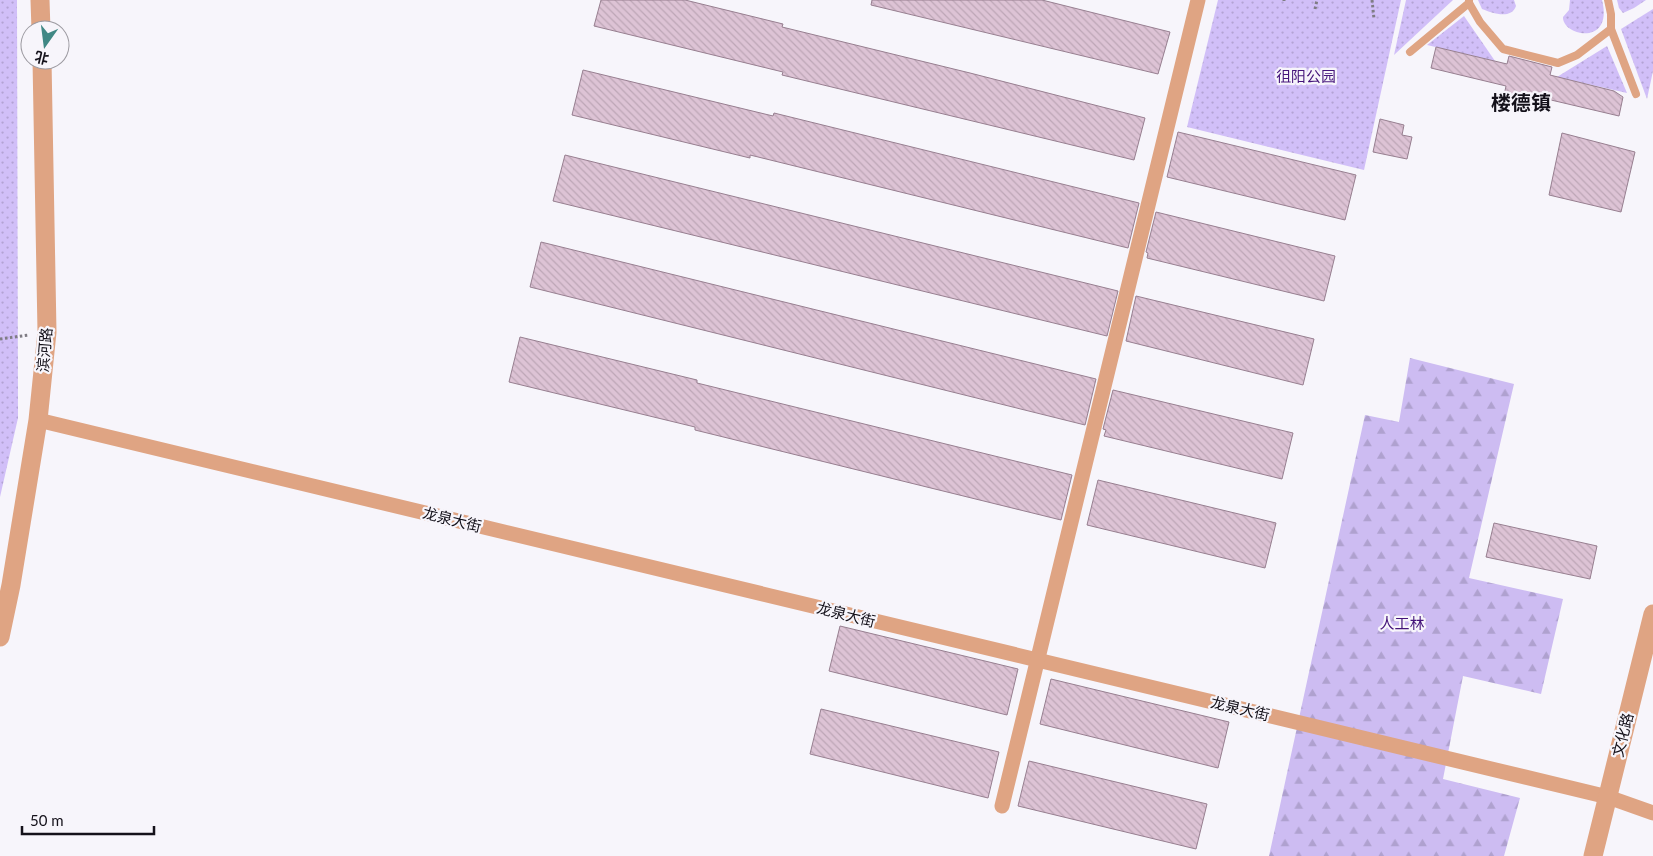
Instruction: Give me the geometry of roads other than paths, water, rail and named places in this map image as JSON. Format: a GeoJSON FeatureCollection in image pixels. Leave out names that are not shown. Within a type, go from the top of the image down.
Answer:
{"type":"FeatureCollection","features":[{"type":"Feature","properties":{"kind":"street"},"geometry":{"type":"LineString","coordinates":[[40,0],[41,20]]}},
{"type":"Feature","properties":{"kind":"street"},"geometry":{"type":"LineString","coordinates":[[1002,806],[1198,0]]}},
{"type":"Feature","properties":{"kind":"street","name":"滨河路"},"geometry":{"type":"LineString","coordinates":[[0,637],[11,585],[38,420],[47,332],[42,70]]}},
{"type":"Feature","properties":{"kind":"street","name":"龙泉大街"},"geometry":{"type":"LineString","coordinates":[[38,420],[1608,797],[1653,812]]}},
{"type":"Feature","properties":{"kind":"street","name":"文化路"},"geometry":{"type":"LineString","coordinates":[[1592,856],[1653,614]]}},
{"type":"Feature","properties":{"kind":"lane"},"geometry":{"type":"LineString","coordinates":[[1608,0],[1611,14],[1611,30],[1636,94]]}},
{"type":"Feature","properties":{"kind":"lane"},"geometry":{"type":"LineString","coordinates":[[1410,52],[1469,2],[1480,22],[1503,49],[1558,63],[1577,55],[1611,30]]}},
{"type":"Feature","properties":{"kind":"district","name":"楼德镇"},"geometry":{"type":"Point","coordinates":[1521,103]}},
{"type":"Feature","properties":{"kind":"park label","name":"徂阳公园"},"geometry":{"type":"Point","coordinates":[1306,77]}},
{"type":"Feature","properties":{"kind":"park label","name":"人工林"},"geometry":{"type":"Point","coordinates":[1402,624]}}]}
